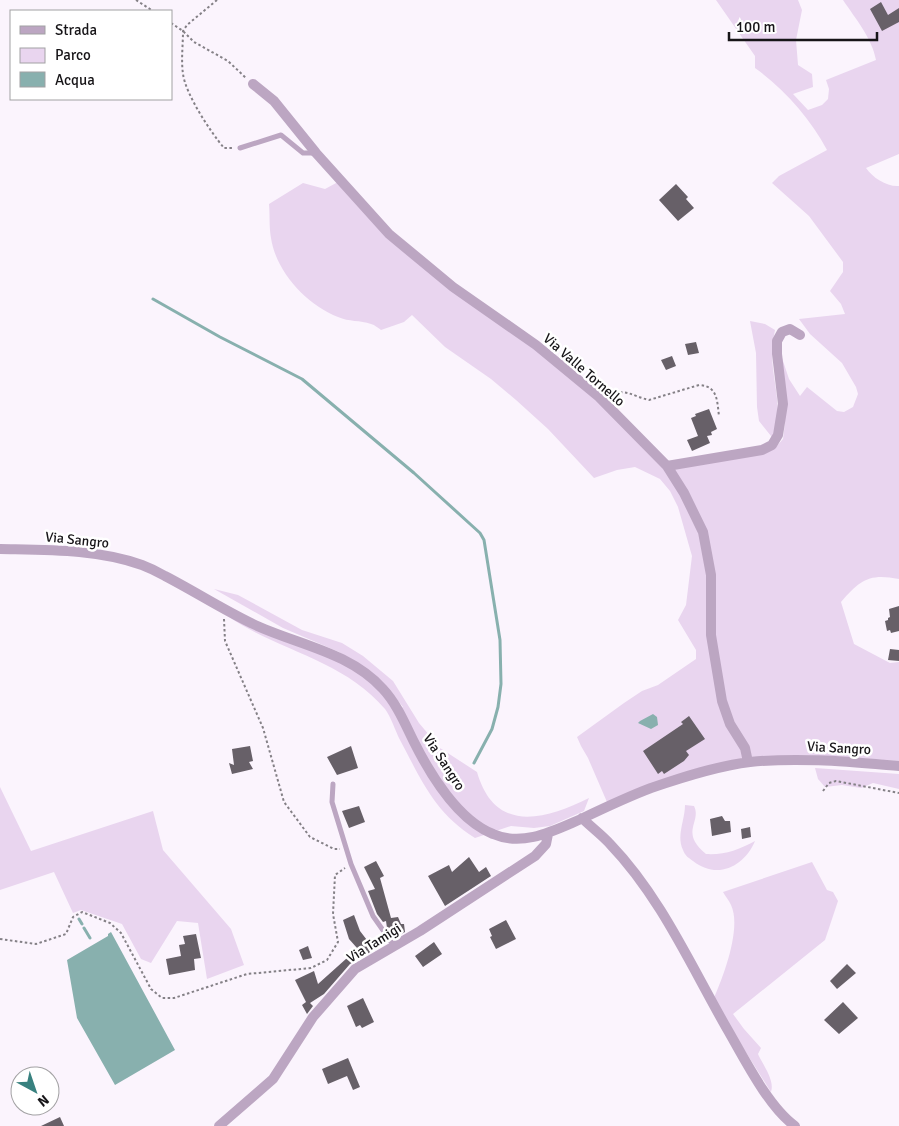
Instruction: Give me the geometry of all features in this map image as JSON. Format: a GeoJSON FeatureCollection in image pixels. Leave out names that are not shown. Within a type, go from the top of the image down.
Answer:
{"type":"FeatureCollection","features":[{"type":"Feature","properties":{"kind":"street","name":"Via Valle Tornello"},"geometry":{"type":"LineString","coordinates":[[253,84],[274,102],[316,153],[389,234],[453,286],[536,345],[602,401],[667,466],[684,492],[703,532],[711,575],[711,635],[722,701],[730,724],[745,748],[748,762]]}},
{"type":"Feature","properties":{"kind":"street"},"geometry":{"type":"LineString","coordinates":[[667,466],[762,450],[772,446],[778,436],[783,404],[777,341],[782,332],[790,329],[800,335]]}},
{"type":"Feature","properties":{"kind":"street","name":"Via Sangro"},"geometry":{"type":"LineString","coordinates":[[0,549],[83,552],[143,565],[254,624],[332,654],[360,670],[382,688],[399,711],[436,780],[456,806],[492,834],[508,838],[524,839],[548,834],[649,789],[704,771],[748,762],[781,760],[843,761],[899,766]]}},
{"type":"Feature","properties":{"kind":"street"},"geometry":{"type":"LineString","coordinates":[[582,818],[610,844],[647,889],[757,1081],[786,1120],[795,1126]]}},
{"type":"Feature","properties":{"kind":"street","name":"Via Tamigi"},"geometry":{"type":"LineString","coordinates":[[219,1126],[273,1079],[313,1016],[354,969],[394,946],[536,856],[546,844],[548,834]]}},
{"type":"Feature","properties":{"kind":"lane"},"geometry":{"type":"LineString","coordinates":[[240,148],[281,135],[303,153],[316,153]]}},
{"type":"Feature","properties":{"kind":"lane"},"geometry":{"type":"LineString","coordinates":[[333,784],[332,802],[348,848],[351,864],[373,916],[394,946]]}},
{"type":"Feature","properties":{"kind":"path"},"geometry":{"type":"LineString","coordinates":[[136,0],[151,10]]}},
{"type":"Feature","properties":{"kind":"path"},"geometry":{"type":"LineString","coordinates":[[217,0],[187,24],[184,31],[183,74],[194,101],[212,132],[224,148],[240,148]]}},
{"type":"Feature","properties":{"kind":"path"},"geometry":{"type":"LineString","coordinates":[[172,24],[184,31],[194,42],[228,60],[253,84]]}},
{"type":"Feature","properties":{"kind":"path"},"geometry":{"type":"LineString","coordinates":[[602,401],[610,394],[620,391],[633,393],[649,400],[699,385],[705,385],[713,388],[719,416]]}},
{"type":"Feature","properties":{"kind":"path"},"geometry":{"type":"LineString","coordinates":[[224,609],[225,641],[263,728],[284,802],[310,837],[334,849],[348,848]]}},
{"type":"Feature","properties":{"kind":"path"},"geometry":{"type":"LineString","coordinates":[[823,792],[829,783],[836,781],[899,793]]}},
{"type":"Feature","properties":{"kind":"path"},"geometry":{"type":"LineString","coordinates":[[0,940],[36,944],[56,938],[66,934],[73,917],[82,912],[110,923],[121,933],[151,989],[162,998],[174,998],[247,974],[311,968],[327,960],[338,942],[334,914],[335,874],[351,864]]}},
{"type":"Feature","properties":{"kind":"green space"},"geometry":{"type":"Polygon","coordinates":[[[716,0],[798,0],[802,10],[796,40],[798,65],[812,74],[813,87],[793,94],[808,110],[822,105],[828,99],[829,89],[826,80],[876,60],[867,36],[843,0],[899,0],[899,154],[866,168],[881,181],[899,186],[899,579],[880,577],[866,580],[854,588],[841,602],[854,644],[890,663],[899,662],[899,761],[807,755],[752,757],[741,751],[743,759],[607,802],[577,737],[642,691],[658,685],[696,659],[696,650],[678,620],[686,605],[692,556],[678,507],[670,491],[660,479],[635,467],[617,470],[594,478],[548,429],[516,400],[491,379],[445,347],[412,315],[404,322],[381,330],[371,324],[346,320],[326,312],[304,296],[286,275],[279,263],[271,238],[269,204],[303,183],[325,189],[338,182],[389,237],[578,383],[668,470],[775,448],[783,439],[785,423],[780,352],[789,379],[800,396],[807,387],[837,411],[844,412],[853,407],[858,394],[842,363],[810,334],[799,319],[845,314],[841,304],[830,291],[843,272],[843,262],[809,216],[772,183],[779,176],[827,150],[813,127],[796,105],[755,68],[755,56],[716,0]]]}},
{"type":"Feature","properties":{"kind":"green space"},"geometry":{"type":"Polygon","coordinates":[[[750,321],[765,324],[775,330],[772,361],[778,410],[775,433],[770,445],[771,436],[759,421],[756,353],[750,321]]]}},
{"type":"Feature","properties":{"kind":"green space"},"geometry":{"type":"Polygon","coordinates":[[[214,589],[238,595],[302,630],[342,643],[363,656],[393,681],[419,723],[440,748],[477,772],[485,792],[496,805],[508,813],[523,816],[539,816],[572,806],[589,798],[584,811],[550,826],[534,828],[511,826],[475,838],[449,817],[430,795],[387,712],[369,692],[331,667],[248,629],[229,617],[309,648],[349,667],[380,690],[396,712],[403,707],[386,686],[339,652],[283,628],[214,589]]]}},
{"type":"Feature","properties":{"kind":"green space"},"geometry":{"type":"Polygon","coordinates":[[[815,768],[899,774],[899,789],[873,783],[861,788],[842,785],[825,787],[818,779],[815,768]]]}},
{"type":"Feature","properties":{"kind":"green space"},"geometry":{"type":"Polygon","coordinates":[[[0,787],[31,851],[153,811],[163,850],[231,929],[244,965],[207,979],[198,923],[177,921],[151,963],[141,959],[122,924],[81,910],[73,913],[54,872],[0,890],[0,787]]]}},
{"type":"Feature","properties":{"kind":"green space"},"geometry":{"type":"Polygon","coordinates":[[[685,805],[694,806],[696,812],[692,833],[698,846],[706,854],[719,854],[731,851],[755,841],[744,858],[729,868],[711,870],[702,867],[687,857],[680,839],[685,805]]]}},
{"type":"Feature","properties":{"kind":"green space"},"geometry":{"type":"Polygon","coordinates":[[[812,862],[827,890],[833,892],[838,901],[825,940],[733,1014],[761,1048],[758,1054],[770,1078],[771,1092],[713,1000],[722,979],[733,939],[734,915],[731,905],[723,892],[812,862]]]}},
{"type":"Feature","properties":{"kind":"water"},"geometry":{"type":"Polygon","coordinates":[[[653,714],[657,717],[658,725],[651,729],[638,723],[640,721],[653,714]]]}},
{"type":"Feature","properties":{"kind":"water"},"geometry":{"type":"Polygon","coordinates":[[[111,932],[175,1050],[115,1085],[77,1018],[67,960],[108,936],[111,932]]]}},
{"type":"Feature","properties":{"kind":"building"},"geometry":{"type":"Polygon","coordinates":[[[881,2],[888,15],[899,8],[899,22],[882,31],[870,9],[881,2]]]}},
{"type":"Feature","properties":{"kind":"building"},"geometry":{"type":"Polygon","coordinates":[[[676,184],[688,197],[686,199],[694,208],[678,221],[659,200],[676,184]]]}},
{"type":"Feature","properties":{"kind":"building"},"geometry":{"type":"Polygon","coordinates":[[[696,342],[699,353],[688,355],[685,344],[696,342]]]}},
{"type":"Feature","properties":{"kind":"building"},"geometry":{"type":"Polygon","coordinates":[[[672,356],[676,366],[666,370],[661,360],[672,356]]]}},
{"type":"Feature","properties":{"kind":"building"},"geometry":{"type":"Polygon","coordinates":[[[709,409],[717,429],[711,432],[712,435],[707,436],[710,443],[692,451],[687,440],[698,436],[691,418],[696,416],[695,414],[709,409]]]}},
{"type":"Feature","properties":{"kind":"building"},"geometry":{"type":"Polygon","coordinates":[[[899,606],[899,631],[891,633],[890,630],[887,631],[885,621],[890,617],[889,609],[899,606]]]}},
{"type":"Feature","properties":{"kind":"building"},"geometry":{"type":"Polygon","coordinates":[[[890,649],[899,650],[899,661],[888,660],[890,649]]]}},
{"type":"Feature","properties":{"kind":"building"},"geometry":{"type":"Polygon","coordinates":[[[689,716],[705,739],[686,751],[689,755],[684,761],[664,774],[662,771],[658,774],[643,751],[683,724],[681,722],[689,716]]]}},
{"type":"Feature","properties":{"kind":"building"},"geometry":{"type":"Polygon","coordinates":[[[250,746],[253,761],[249,762],[253,769],[232,774],[229,763],[234,765],[232,749],[250,746]]]}},
{"type":"Feature","properties":{"kind":"building"},"geometry":{"type":"Polygon","coordinates":[[[351,746],[358,768],[337,775],[327,757],[351,746]]]}},
{"type":"Feature","properties":{"kind":"building"},"geometry":{"type":"Polygon","coordinates":[[[359,806],[365,822],[349,828],[342,811],[359,806]]]}},
{"type":"Feature","properties":{"kind":"building"},"geometry":{"type":"Polygon","coordinates":[[[722,816],[725,821],[730,821],[731,832],[712,836],[710,819],[722,816]]]}},
{"type":"Feature","properties":{"kind":"building"},"geometry":{"type":"Polygon","coordinates":[[[750,827],[751,837],[742,839],[741,829],[750,827]]]}},
{"type":"Feature","properties":{"kind":"building"},"geometry":{"type":"Polygon","coordinates":[[[469,857],[479,872],[486,867],[491,876],[445,906],[428,876],[449,865],[452,872],[469,857]]]}},
{"type":"Feature","properties":{"kind":"building"},"geometry":{"type":"Polygon","coordinates":[[[376,861],[384,876],[380,878],[391,918],[398,917],[401,924],[404,924],[405,932],[394,938],[387,928],[386,921],[383,922],[377,914],[368,891],[375,889],[364,867],[376,861]]]}},
{"type":"Feature","properties":{"kind":"building"},"geometry":{"type":"Polygon","coordinates":[[[354,915],[360,931],[370,944],[380,941],[382,945],[350,964],[324,994],[310,1003],[313,1006],[307,1014],[302,1005],[306,1002],[295,980],[314,971],[318,984],[354,954],[353,952],[357,948],[349,939],[343,920],[354,915]]]}},
{"type":"Feature","properties":{"kind":"building"},"geometry":{"type":"Polygon","coordinates":[[[506,920],[516,939],[496,949],[490,937],[492,936],[489,929],[506,920]]]}},
{"type":"Feature","properties":{"kind":"building"},"geometry":{"type":"Polygon","coordinates":[[[196,934],[201,958],[194,959],[195,970],[169,975],[166,959],[181,956],[179,945],[185,944],[183,936],[196,934]]]}},
{"type":"Feature","properties":{"kind":"building"},"geometry":{"type":"Polygon","coordinates":[[[434,942],[442,954],[423,967],[415,956],[434,942]]]}},
{"type":"Feature","properties":{"kind":"building"},"geometry":{"type":"Polygon","coordinates":[[[308,946],[312,958],[303,960],[299,950],[308,946]]]}},
{"type":"Feature","properties":{"kind":"building"},"geometry":{"type":"Polygon","coordinates":[[[847,964],[856,973],[837,989],[830,981],[847,964]]]}},
{"type":"Feature","properties":{"kind":"building"},"geometry":{"type":"Polygon","coordinates":[[[363,998],[374,1022],[362,1028],[360,1025],[356,1027],[347,1006],[363,998]]]}},
{"type":"Feature","properties":{"kind":"building"},"geometry":{"type":"Polygon","coordinates":[[[843,1002],[858,1018],[839,1034],[824,1020],[843,1002]]]}},
{"type":"Feature","properties":{"kind":"building"},"geometry":{"type":"Polygon","coordinates":[[[348,1058],[360,1087],[353,1090],[347,1076],[328,1084],[322,1069],[348,1058]]]}},
{"type":"Feature","properties":{"kind":"building"},"geometry":{"type":"Polygon","coordinates":[[[60,1117],[64,1126],[41,1126],[60,1117]]]}},
{"type":"Feature","properties":{"kind":"waterway"},"geometry":{"type":"LineString","coordinates":[[153,299],[220,337],[302,379],[414,473],[480,533],[484,540],[500,640],[501,684],[498,707],[492,729],[474,763]]}},
{"type":"Feature","properties":{"kind":"waterway"},"geometry":{"type":"LineString","coordinates":[[79,919],[82,924]]}},
{"type":"Feature","properties":{"kind":"waterway"},"geometry":{"type":"LineString","coordinates":[[84,928],[90,938]]}}]}
